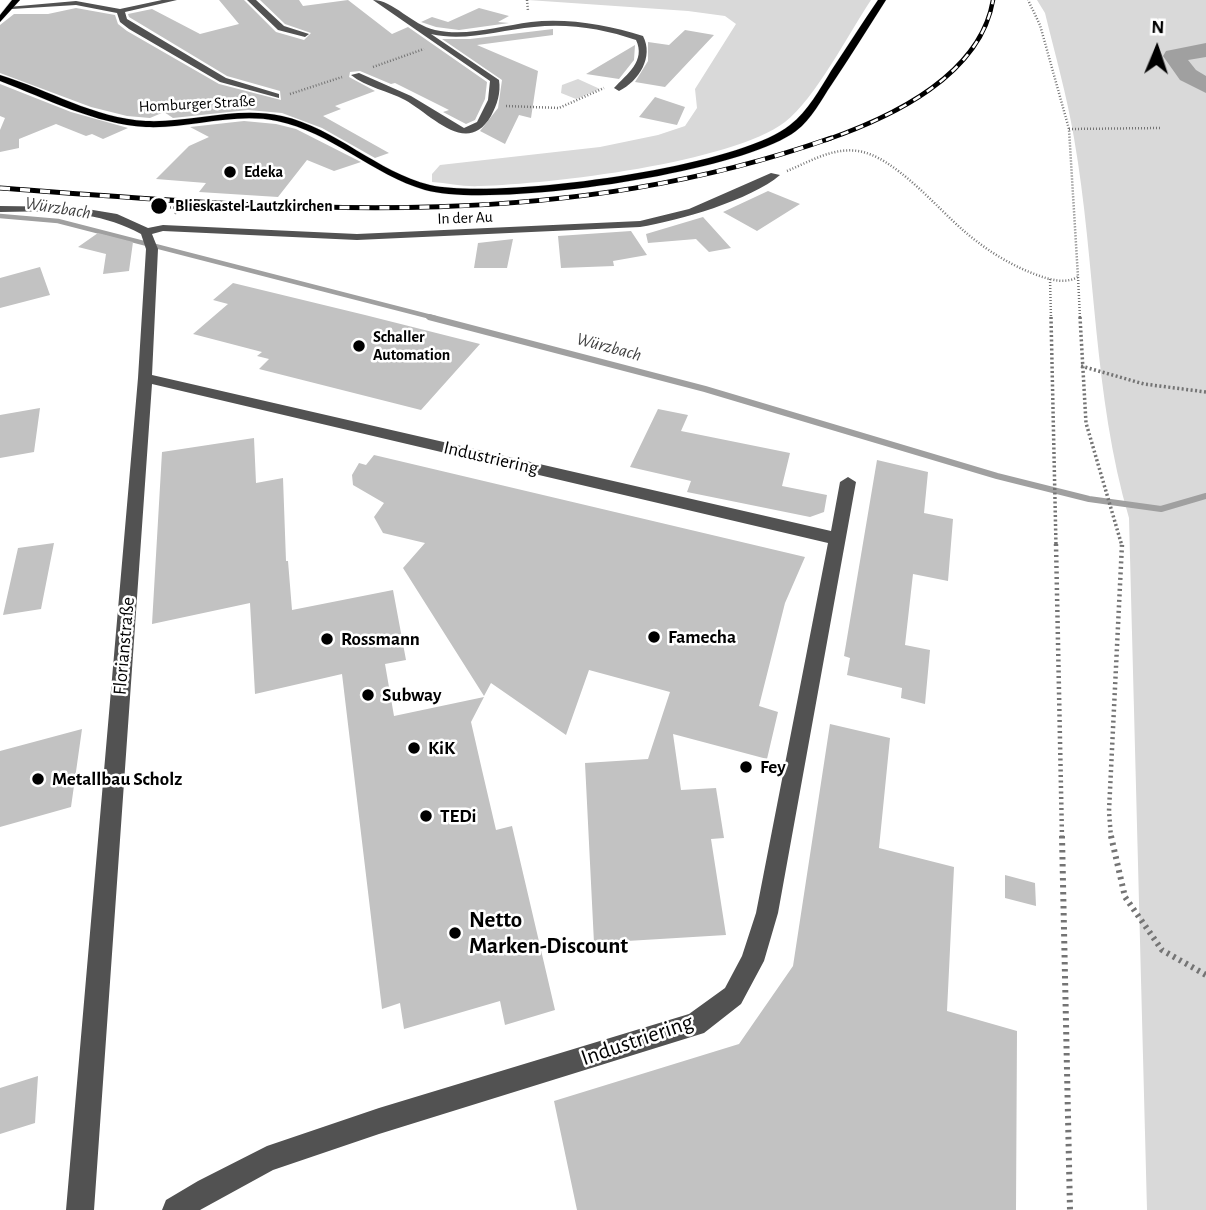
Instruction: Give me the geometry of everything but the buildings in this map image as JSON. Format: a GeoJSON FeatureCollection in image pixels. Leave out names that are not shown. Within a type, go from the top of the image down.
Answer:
{"type":"FeatureCollection","features":[{"type":"Feature","properties":{"kind":"main road","name":"Homburger Straße"},"geometry":{"type":"LineString","coordinates":[[0,78],[128,123],[163,124],[230,116],[283,119],[316,132],[405,179],[429,188],[479,194],[587,183],[691,164],[769,142],[789,132],[808,113],[882,0]]}},
{"type":"Feature","properties":{"kind":"main road"},"geometry":{"type":"LineString","coordinates":[[0,20],[14,4]]}},
{"type":"Feature","properties":{"kind":"main road"},"geometry":{"type":"LineString","coordinates":[[0,91],[27,88]]}},
{"type":"Feature","properties":{"kind":"street"},"geometry":{"type":"LineString","coordinates":[[14,4],[78,2],[120,11],[173,0]]}},
{"type":"Feature","properties":{"kind":"street"},"geometry":{"type":"LineString","coordinates":[[251,0],[281,29],[305,34]]}},
{"type":"Feature","properties":{"kind":"street"},"geometry":{"type":"LineString","coordinates":[[356,75],[418,104],[455,130],[470,131],[476,128],[483,122],[491,105],[495,85],[491,76],[377,0]]}},
{"type":"Feature","properties":{"kind":"street"},"geometry":{"type":"LineString","coordinates":[[120,11],[123,20],[132,27],[223,80],[276,96]]}},
{"type":"Feature","properties":{"kind":"street"},"geometry":{"type":"LineString","coordinates":[[520,26],[528,11]]}},
{"type":"Feature","properties":{"kind":"street"},"geometry":{"type":"LineString","coordinates":[[421,29],[443,33],[469,33],[557,24],[623,33],[640,38],[643,47],[640,66],[619,88]]}},
{"type":"Feature","properties":{"kind":"street","name":"In der Au"},"geometry":{"type":"LineString","coordinates":[[149,240],[163,229],[357,237],[672,220],[703,210],[775,175]]}},
{"type":"Feature","properties":{"kind":"street"},"geometry":{"type":"LineString","coordinates":[[720,192],[736,194]]}},
{"type":"Feature","properties":{"kind":"street"},"geometry":{"type":"LineString","coordinates":[[0,209],[54,209],[99,214],[134,224],[149,240]]}},
{"type":"Feature","properties":{"kind":"street","name":"Florianstraße"},"geometry":{"type":"LineString","coordinates":[[80,1210],[145,378],[149,240]]}},
{"type":"Feature","properties":{"kind":"street","name":"Industriering"},"geometry":{"type":"LineString","coordinates":[[145,378],[837,539]]}},
{"type":"Feature","properties":{"kind":"street","name":"Industriering"},"geometry":{"type":"LineString","coordinates":[[176,1210],[207,1190],[267,1159],[379,1121],[695,1024],[733,996],[752,961],[766,913],[848,482]]}},
{"type":"Feature","properties":{"kind":"path"},"geometry":{"type":"LineString","coordinates":[[527,0],[528,11]]}},
{"type":"Feature","properties":{"kind":"path"},"geometry":{"type":"LineString","coordinates":[[1028,0],[1040,25],[1069,129],[1086,423],[1122,540],[1109,811],[1112,849],[1125,897],[1162,950],[1206,975]]}},
{"type":"Feature","properties":{"kind":"path"},"geometry":{"type":"LineString","coordinates":[[276,96],[356,75],[438,43]]}},
{"type":"Feature","properties":{"kind":"path"},"geometry":{"type":"LineString","coordinates":[[491,105],[559,108],[629,79]]}},
{"type":"Feature","properties":{"kind":"path"},"geometry":{"type":"LineString","coordinates":[[1069,129],[1160,128]]}},
{"type":"Feature","properties":{"kind":"path"},"geometry":{"type":"LineString","coordinates":[[775,175],[838,151],[860,150],[876,157],[898,173],[986,250],[1017,267],[1050,279],[1069,282],[1078,277]]}},
{"type":"Feature","properties":{"kind":"path"},"geometry":{"type":"LineString","coordinates":[[1050,279],[1070,1210]]}},
{"type":"Feature","properties":{"kind":"path"},"geometry":{"type":"LineString","coordinates":[[1081,366],[1144,384],[1206,392]]}},
{"type":"Feature","properties":{"kind":"shaded area"},"geometry":{"type":"Polygon","coordinates":[[[528,0],[871,0],[808,98],[785,122],[759,136],[683,160],[593,176],[480,186],[432,182],[432,174],[440,165],[600,147],[658,135],[685,126],[697,108],[695,89],[736,24],[725,16],[688,11],[528,0]]]}},
{"type":"Feature","properties":{"kind":"shaded area"},"geometry":{"type":"Polygon","coordinates":[[[1037,0],[1206,0],[1206,1210],[1147,1210],[1129,518],[1108,424],[1074,138],[1045,13],[1037,0]]]}},
{"type":"Feature","properties":{"kind":"shaded area"},"geometry":{"type":"Polygon","coordinates":[[[578,79],[600,89],[576,99],[561,93],[562,85],[578,79]]]}},
{"type":"Feature","properties":{"kind":"waterway"},"geometry":{"type":"LineString","coordinates":[[1206,50],[1174,56],[1188,75],[1206,86]]}},
{"type":"Feature","properties":{"kind":"waterway","name":"Würzbach"},"geometry":{"type":"LineString","coordinates":[[0,216],[58,221],[435,318]]}},
{"type":"Feature","properties":{"kind":"waterway","name":"Würzbach"},"geometry":{"type":"LineString","coordinates":[[429,317],[705,389],[997,476],[1089,499],[1161,509],[1206,496]]}},
{"type":"Feature","properties":{"kind":"railway"},"geometry":{"type":"LineString","coordinates":[[826,140],[904,106],[952,72],[971,51],[985,27],[993,0]]}},
{"type":"Feature","properties":{"kind":"railway"},"geometry":{"type":"LineString","coordinates":[[0,188],[211,203],[315,207],[419,207],[522,202],[625,190],[728,169],[831,138]]}},
{"type":"Feature","properties":{"kind":"place","name":"Edeka"},"geometry":{"type":"Point","coordinates":[230,172]}},
{"type":"Feature","properties":{"kind":"place","name":"Blieskastel-Lautzkirchen"},"geometry":{"type":"Point","coordinates":[159,206]}},
{"type":"Feature","properties":{"kind":"place","name":"Schaller Automation"},"geometry":{"type":"Point","coordinates":[359,346]}},
{"type":"Feature","properties":{"kind":"place","name":"Famecha"},"geometry":{"type":"Point","coordinates":[654,637]}},
{"type":"Feature","properties":{"kind":"place","name":"Rossmann"},"geometry":{"type":"Point","coordinates":[327,639]}},
{"type":"Feature","properties":{"kind":"place","name":"Subway"},"geometry":{"type":"Point","coordinates":[368,695]}},
{"type":"Feature","properties":{"kind":"place","name":"KiK"},"geometry":{"type":"Point","coordinates":[414,748]}},
{"type":"Feature","properties":{"kind":"place","name":"Fey"},"geometry":{"type":"Point","coordinates":[746,767]}},
{"type":"Feature","properties":{"kind":"place","name":"Metallbau Scholz"},"geometry":{"type":"Point","coordinates":[38,779]}},
{"type":"Feature","properties":{"kind":"place","name":"TEDi"},"geometry":{"type":"Point","coordinates":[426,816]}},
{"type":"Feature","properties":{"kind":"place","name":"Netto Marken-Discount"},"geometry":{"type":"Point","coordinates":[455,933]}}]}
